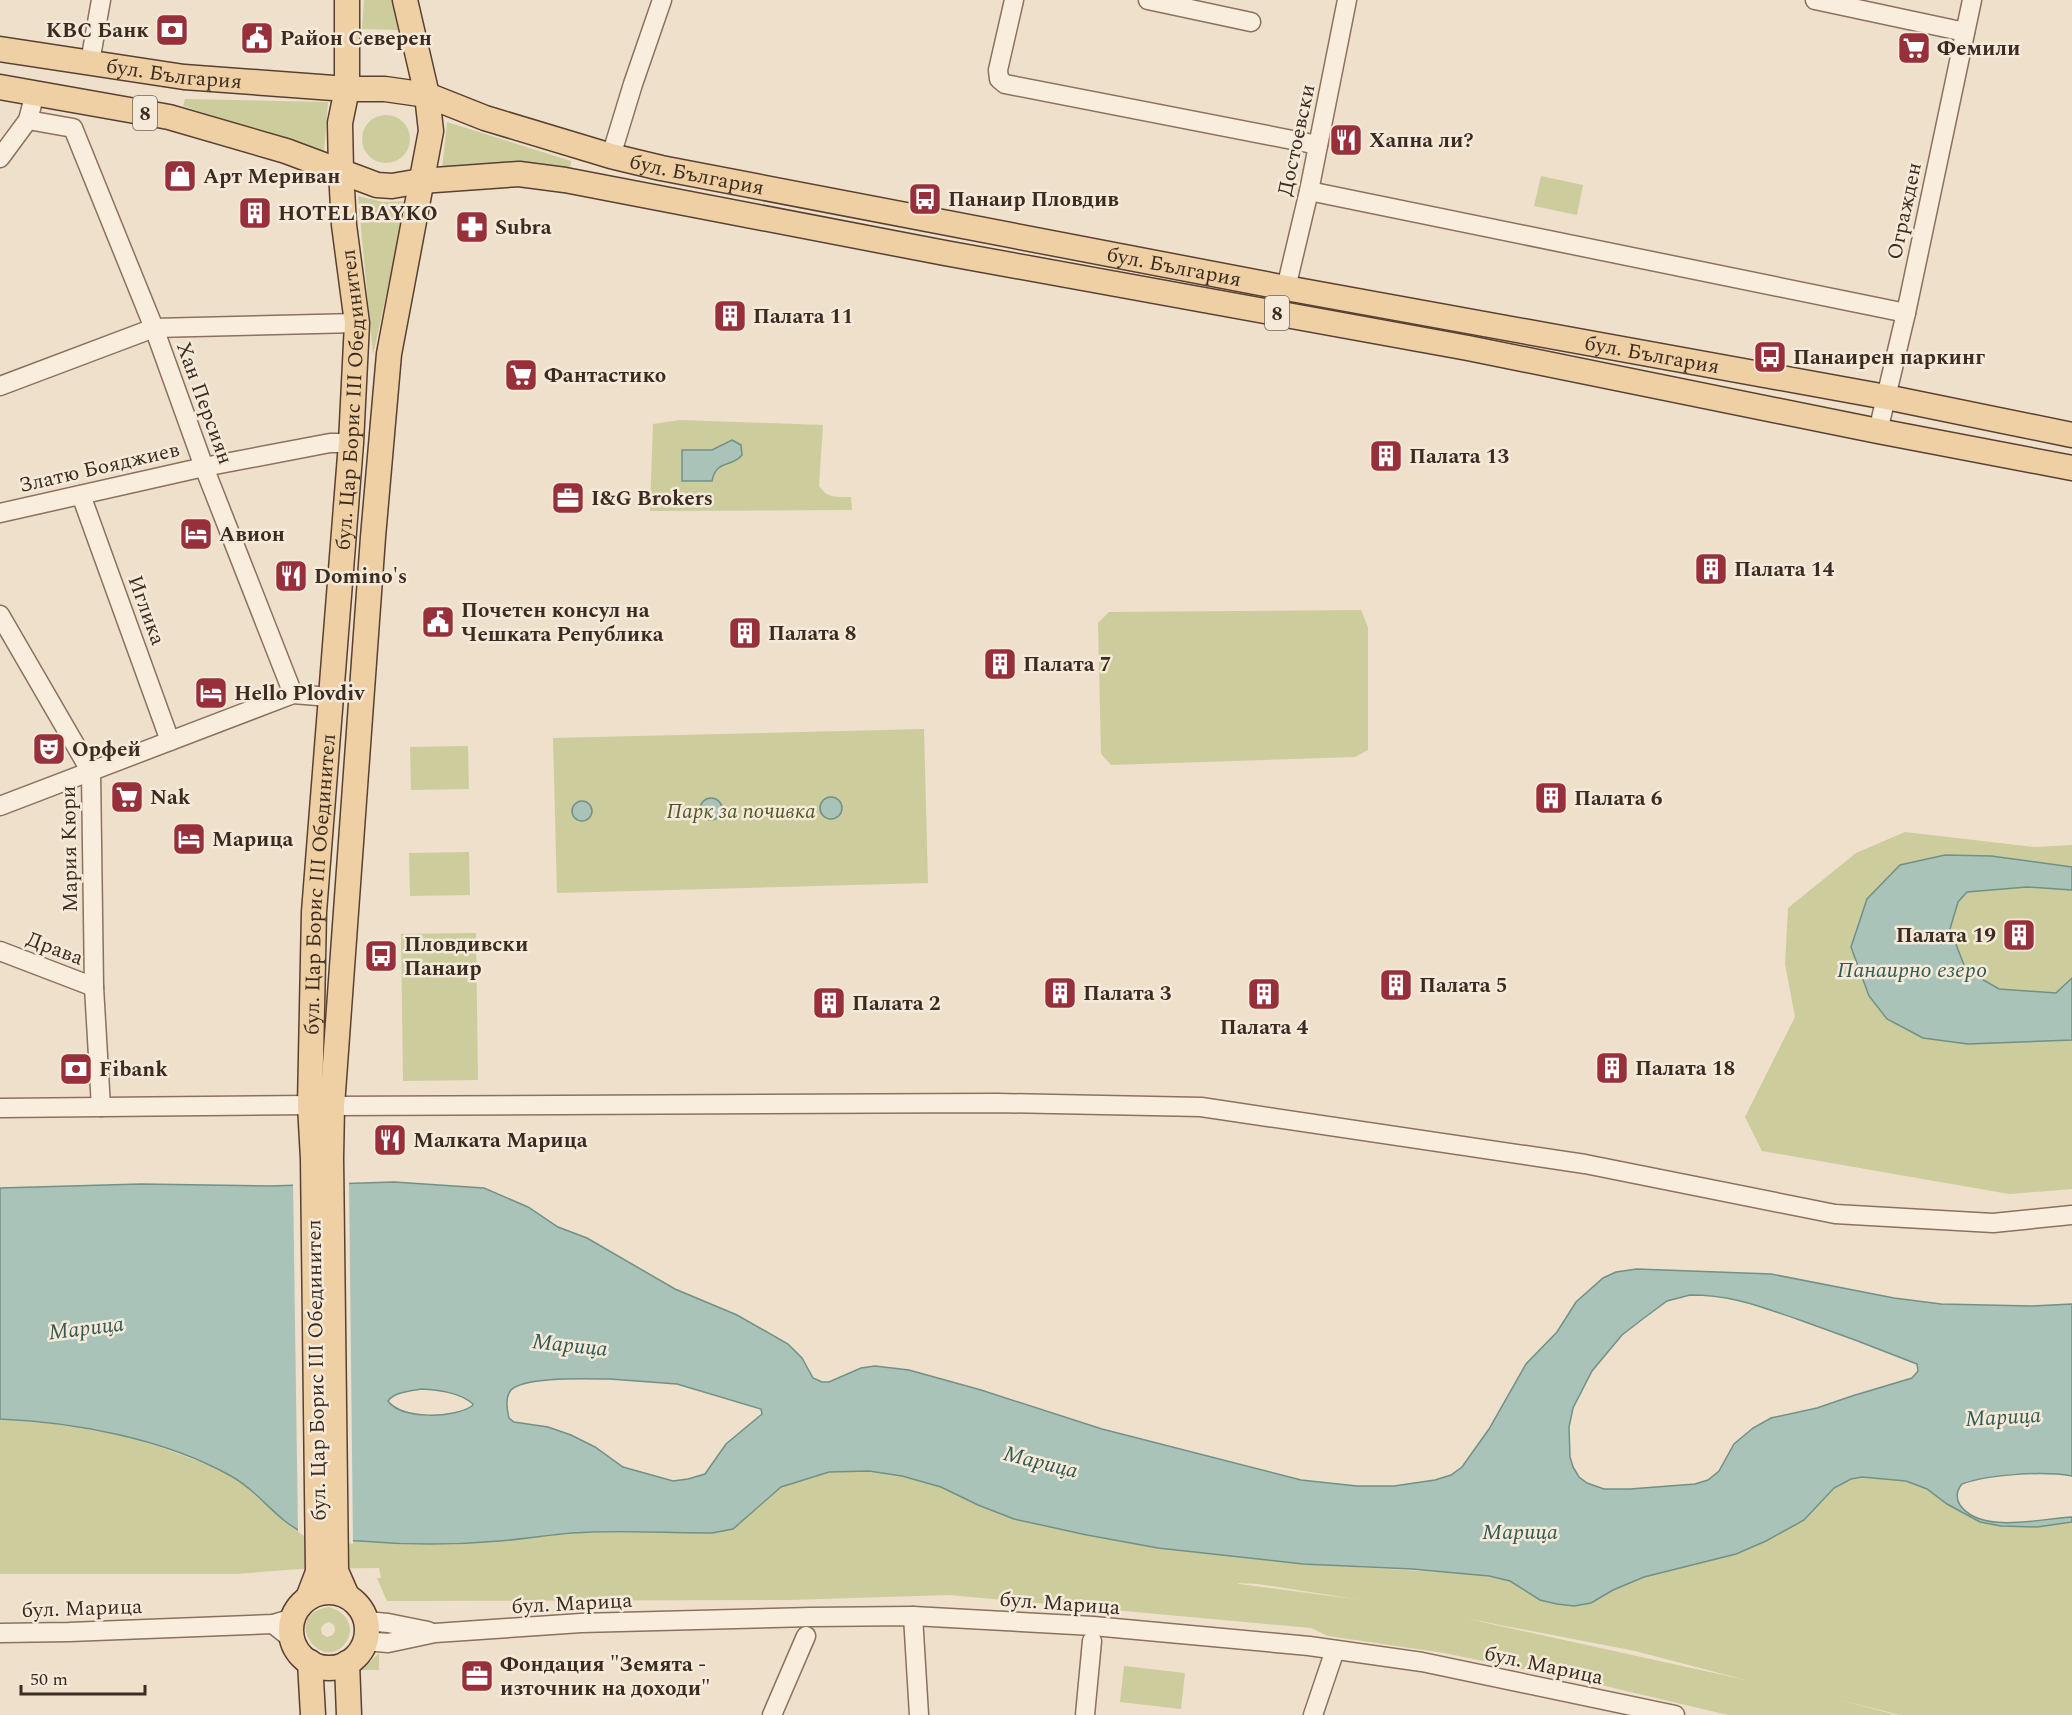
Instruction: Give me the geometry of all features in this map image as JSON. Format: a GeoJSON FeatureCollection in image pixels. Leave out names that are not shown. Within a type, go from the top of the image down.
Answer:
{"type":"FeatureCollection","features":[{"type":"Feature","properties":{"kind":"main road"},"geometry":{"type":"LineString","coordinates":[[341,171],[340,123],[347,89],[347,0]]}},
{"type":"Feature","properties":{"kind":"main road"},"geometry":{"type":"LineString","coordinates":[[405,0],[427,95],[431,131],[421,181]]}},
{"type":"Feature","properties":{"kind":"main road","name":"бул. България"},"geometry":{"type":"LineString","coordinates":[[0,48],[184,77],[347,89]]}},
{"type":"Feature","properties":{"kind":"main road","name":"бул. България"},"geometry":{"type":"LineString","coordinates":[[0,87],[169,117],[286,151],[341,171]]}},
{"type":"Feature","properties":{"kind":"main road","name":"8"},"geometry":{"type":"LineString","coordinates":[[347,89],[385,89],[427,95]]}},
{"type":"Feature","properties":{"kind":"main road","name":"бул. България"},"geometry":{"type":"LineString","coordinates":[[427,95],[486,117],[611,156],[890,213],[1286,288],[1886,397],[2072,435]]}},
{"type":"Feature","properties":{"kind":"main road","name":"8"},"geometry":{"type":"LineString","coordinates":[[341,171],[377,185],[392,186],[421,181],[519,174],[565,180],[945,253],[1468,348],[2072,468]]}},
{"type":"Feature","properties":{"kind":"main road","name":"бул. Цар Борис III Обединител"},"geometry":{"type":"LineString","coordinates":[[286,1628],[298,1607],[308,1598],[327,1571],[321,1105],[314,912],[351,443],[357,323],[344,225],[341,171]]}},
{"type":"Feature","properties":{"kind":"main road","name":"бул. Цар Борис III Обединител"},"geometry":{"type":"LineString","coordinates":[[321,1105],[388,354],[421,181]]}},
{"type":"Feature","properties":{"kind":"main road","name":"бул. Цар Борис III Обединител"},"geometry":{"type":"LineString","coordinates":[[327,1571],[362,1611],[366,1631]]}},
{"type":"Feature","properties":{"kind":"main road"},"geometry":{"type":"LineString","coordinates":[[308,1598],[317,1593],[327,1592],[347,1596]]}},
{"type":"Feature","properties":{"kind":"main road"},"geometry":{"type":"LineString","coordinates":[[286,1628],[302,1656],[310,1662],[328,1668],[347,1663],[355,1658],[366,1631]]}},
{"type":"Feature","properties":{"kind":"main road"},"geometry":{"type":"LineString","coordinates":[[310,1662],[313,1715]]}},
{"type":"Feature","properties":{"kind":"main road"},"geometry":{"type":"LineString","coordinates":[[347,1663],[348,1715]]}},
{"type":"Feature","properties":{"kind":"street"},"geometry":{"type":"LineString","coordinates":[[90,62],[101,0]]}},
{"type":"Feature","properties":{"kind":"street"},"geometry":{"type":"LineString","coordinates":[[611,156],[633,84],[663,0]]}},
{"type":"Feature","properties":{"kind":"street"},"geometry":{"type":"LineString","coordinates":[[1014,0],[998,70],[999,79],[1005,84],[1318,145]]}},
{"type":"Feature","properties":{"kind":"street"},"geometry":{"type":"LineString","coordinates":[[1148,0],[1251,22]]}},
{"type":"Feature","properties":{"kind":"street","name":"Достоевски"},"geometry":{"type":"LineString","coordinates":[[1286,288],[1309,191],[1347,0]]}},
{"type":"Feature","properties":{"kind":"street"},"geometry":{"type":"LineString","coordinates":[[1815,0],[1872,6],[1965,32]]}},
{"type":"Feature","properties":{"kind":"street","name":"Огражден"},"geometry":{"type":"LineString","coordinates":[[1878,431],[1906,313],[1972,0]]}},
{"type":"Feature","properties":{"kind":"street"},"geometry":{"type":"LineString","coordinates":[[0,158],[28,120],[35,93]]}},
{"type":"Feature","properties":{"kind":"street","name":"Хан Персиян"},"geometry":{"type":"LineString","coordinates":[[28,120],[73,128],[154,328],[204,467],[293,694]]}},
{"type":"Feature","properties":{"kind":"street"},"geometry":{"type":"LineString","coordinates":[[1309,191],[1906,313]]}},
{"type":"Feature","properties":{"kind":"street"},"geometry":{"type":"LineString","coordinates":[[0,386],[154,328],[357,323]]}},
{"type":"Feature","properties":{"kind":"street","name":"Златю Бояджиев"},"geometry":{"type":"LineString","coordinates":[[0,513],[204,467],[330,443],[351,443]]}},
{"type":"Feature","properties":{"kind":"street","name":"Иглика"},"geometry":{"type":"LineString","coordinates":[[81,495],[170,741]]}},
{"type":"Feature","properties":{"kind":"street","name":"Мария Кюри"},"geometry":{"type":"LineString","coordinates":[[0,615],[91,772],[94,987],[101,1107]]}},
{"type":"Feature","properties":{"kind":"street"},"geometry":{"type":"LineString","coordinates":[[0,806],[293,694],[330,697]]}},
{"type":"Feature","properties":{"kind":"street","name":"Драва"},"geometry":{"type":"LineString","coordinates":[[0,951],[94,987]]}},
{"type":"Feature","properties":{"kind":"street"},"geometry":{"type":"LineString","coordinates":[[0,1108],[997,1103],[1201,1107],[1585,1164],[1835,1214],[1993,1224],[2072,1215]]}},
{"type":"Feature","properties":{"kind":"street"},"geometry":{"type":"LineString","coordinates":[[913,1616],[919,1715]]}},
{"type":"Feature","properties":{"kind":"street","name":"бул. Марица"},"geometry":{"type":"LineString","coordinates":[[366,1631],[388,1623],[435,1633],[589,1623],[913,1616],[1093,1626],[1335,1650],[1422,1662],[1675,1715]]}},
{"type":"Feature","properties":{"kind":"street","name":"бул. Марица"},"geometry":{"type":"LineString","coordinates":[[0,1633],[286,1628]]}},
{"type":"Feature","properties":{"kind":"street"},"geometry":{"type":"LineString","coordinates":[[772,1715],[806,1636]]}},
{"type":"Feature","properties":{"kind":"street"},"geometry":{"type":"LineString","coordinates":[[1085,1715],[1092,1641]]}},
{"type":"Feature","properties":{"kind":"street"},"geometry":{"type":"LineString","coordinates":[[1313,1715],[1335,1650]]}},
{"type":"Feature","properties":{"kind":"green space"},"geometry":{"type":"Polygon","coordinates":[[[364,0],[393,0],[399,30],[362,29],[364,0]]]}},
{"type":"Feature","properties":{"kind":"green space"},"geometry":{"type":"Polygon","coordinates":[[[185,99],[328,102],[324,153],[183,106],[185,99]]]}},
{"type":"Feature","properties":{"kind":"green space"},"geometry":{"type":"Polygon","coordinates":[[[386,115],[403,122],[410,139],[403,156],[386,163],[369,156],[362,139],[369,122],[386,115]]]}},
{"type":"Feature","properties":{"kind":"green space"},"geometry":{"type":"Polygon","coordinates":[[[447,122],[571,161],[570,170],[519,161],[442,169],[447,122]]]}},
{"type":"Feature","properties":{"kind":"green space"},"geometry":{"type":"Polygon","coordinates":[[[1541,176],[1583,185],[1577,215],[1534,206],[1541,176]]]}},
{"type":"Feature","properties":{"kind":"green space"},"geometry":{"type":"Polygon","coordinates":[[[358,196],[383,202],[407,201],[373,355],[358,196]]]}},
{"type":"Feature","properties":{"kind":"green space"},"geometry":{"type":"Polygon","coordinates":[[[680,420],[823,425],[819,486],[829,495],[851,497],[852,510],[650,511],[653,424],[680,420]]]}},
{"type":"Feature","properties":{"kind":"green space"},"geometry":{"type":"Polygon","coordinates":[[[1361,610],[1368,627],[1368,750],[1355,757],[1111,765],[1101,754],[1098,623],[1109,612],[1361,610]]]}},
{"type":"Feature","properties":{"kind":"green space","name":"Парк за почивка"},"geometry":{"type":"Polygon","coordinates":[[[924,729],[928,883],[557,893],[553,738],[924,729]]]}},
{"type":"Feature","properties":{"kind":"green space"},"geometry":{"type":"Polygon","coordinates":[[[468,746],[469,789],[411,790],[410,747],[468,746]]]}},
{"type":"Feature","properties":{"kind":"green space"},"geometry":{"type":"Polygon","coordinates":[[[1905,832],[2035,847],[2072,845],[2072,1189],[2009,1194],[1762,1151],[1745,1117],[1795,1017],[1785,964],[1788,908],[1856,853],[1905,832]]]}},
{"type":"Feature","properties":{"kind":"green space"},"geometry":{"type":"Polygon","coordinates":[[[469,852],[470,895],[410,896],[409,853],[469,852]]]}},
{"type":"Feature","properties":{"kind":"green space"},"geometry":{"type":"Polygon","coordinates":[[[476,933],[478,1080],[403,1081],[401,934],[476,933]]]}},
{"type":"Feature","properties":{"kind":"green space"},"geometry":{"type":"Polygon","coordinates":[[[0,1419],[78,1426],[114,1433],[160,1447],[234,1477],[282,1519],[345,1540],[406,1543],[469,1542],[574,1533],[712,1533],[747,1517],[781,1487],[829,1472],[869,1471],[902,1476],[941,1487],[1014,1519],[1158,1548],[1303,1564],[1473,1574],[1510,1581],[1528,1593],[1591,1603],[1613,1590],[1644,1577],[1713,1560],[1804,1520],[1834,1488],[1851,1479],[1862,1477],[1906,1481],[1927,1489],[1938,1498],[1980,1522],[2001,1526],[2037,1527],[2072,1522],[2072,1715],[1900,1715],[1836,1699],[1896,1715],[1728,1715],[1601,1685],[1444,1653],[1328,1636],[1311,1628],[949,1595],[790,1600],[387,1601],[377,1578],[381,1578],[379,1568],[300,1569],[236,1574],[0,1574],[0,1419]],[[1239,1584],[1361,1600],[1258,1584],[1239,1584]],[[1464,1618],[1746,1680],[1635,1651],[1464,1618]]]}},
{"type":"Feature","properties":{"kind":"green space"},"geometry":{"type":"Polygon","coordinates":[[[328,1607],[339,1611],[347,1620],[349,1636],[337,1651],[327,1652],[317,1648],[310,1641],[306,1631],[307,1621],[314,1612],[328,1607]],[[329,1622],[324,1624],[321,1628],[322,1634],[327,1637],[333,1635],[334,1625],[329,1622]]]}},
{"type":"Feature","properties":{"kind":"green space"},"geometry":{"type":"Polygon","coordinates":[[[379,1653],[379,1670],[362,1670],[379,1653]]]}},
{"type":"Feature","properties":{"kind":"green space"},"geometry":{"type":"Polygon","coordinates":[[[1124,1666],[1185,1673],[1181,1709],[1120,1702],[1124,1666]]]}},
{"type":"Feature","properties":{"kind":"water"},"geometry":{"type":"Polygon","coordinates":[[[732,440],[741,445],[742,455],[717,469],[712,481],[682,481],[682,450],[712,450],[732,440]]]}},
{"type":"Feature","properties":{"kind":"water"},"geometry":{"type":"Polygon","coordinates":[[[831,797],[839,800],[842,808],[839,816],[831,819],[823,816],[820,808],[823,800],[831,797]]]}},
{"type":"Feature","properties":{"kind":"water"},"geometry":{"type":"Polygon","coordinates":[[[711,798],[719,801],[722,809],[719,817],[711,820],[703,817],[700,809],[703,801],[711,798]]]}},
{"type":"Feature","properties":{"kind":"water"},"geometry":{"type":"Polygon","coordinates":[[[582,801],[589,804],[592,811],[589,818],[582,821],[575,818],[572,811],[575,804],[582,801]]]}},
{"type":"Feature","properties":{"kind":"water","name":"Панаирно езеро"},"geometry":{"type":"Polygon","coordinates":[[[1945,855],[1991,856],[2072,867],[2072,890],[2027,887],[1967,892],[1958,902],[1950,929],[1966,970],[1999,989],[2056,993],[2072,978],[2072,1040],[1968,1044],[1923,1038],[1887,1019],[1869,996],[1851,947],[1867,899],[1900,865],[1945,855]]]}},
{"type":"Feature","properties":{"kind":"water"},"geometry":{"type":"Polygon","coordinates":[[[394,1182],[484,1188],[528,1207],[558,1227],[587,1238],[675,1289],[737,1315],[788,1344],[802,1358],[813,1378],[822,1382],[829,1382],[861,1368],[875,1366],[909,1370],[981,1390],[1102,1429],[1301,1480],[1357,1486],[1394,1486],[1435,1480],[1451,1475],[1462,1467],[1489,1429],[1526,1364],[1557,1332],[1576,1302],[1603,1278],[1616,1272],[1637,1269],[1771,1274],[1894,1298],[1941,1304],[2031,1306],[2072,1304],[2072,1476],[2032,1474],[1987,1478],[1962,1484],[1957,1496],[1960,1505],[1970,1514],[1982,1520],[2013,1523],[2072,1517],[2072,1522],[2037,1527],[2001,1526],[1980,1522],[1947,1504],[1927,1489],[1906,1481],[1862,1477],[1851,1479],[1834,1488],[1804,1520],[1766,1541],[1736,1554],[1644,1577],[1613,1590],[1591,1603],[1574,1606],[1540,1600],[1510,1581],[1489,1576],[1412,1569],[1303,1564],[1158,1548],[1087,1535],[1014,1519],[941,1487],[902,1476],[869,1471],[829,1472],[781,1487],[733,1529],[712,1533],[590,1532],[448,1544],[325,1538],[306,1534],[295,1528],[241,1482],[178,1452],[149,1442],[89,1429],[0,1419],[0,1188],[141,1184],[270,1186],[394,1182]],[[1690,1295],[1667,1301],[1622,1335],[1592,1371],[1573,1408],[1569,1427],[1570,1457],[1573,1467],[1579,1477],[1587,1483],[1604,1489],[1630,1489],[1695,1484],[1708,1480],[1719,1471],[1734,1444],[1753,1428],[1771,1418],[1817,1408],[1912,1378],[1918,1371],[1917,1364],[1770,1310],[1732,1299],[1690,1295]],[[573,1379],[529,1382],[511,1390],[507,1407],[509,1418],[514,1422],[548,1427],[571,1435],[595,1447],[623,1467],[673,1481],[705,1474],[726,1444],[762,1414],[761,1409],[677,1384],[573,1379]],[[428,1389],[407,1391],[388,1401],[404,1411],[428,1415],[453,1413],[473,1404],[448,1392],[428,1389]]]}},
{"type":"Feature","properties":{"kind":"pier"},"geometry":{"type":"Polygon","coordinates":[[[349,1180],[353,1544],[306,1537],[298,1532],[293,1182],[349,1180]]]}},
{"type":"Feature","properties":{"kind":"place","name":"КВС Банк"},"geometry":{"type":"Point","coordinates":[172,30]}},
{"type":"Feature","properties":{"kind":"place","name":"Район Северен"},"geometry":{"type":"Point","coordinates":[257,38]}},
{"type":"Feature","properties":{"kind":"place","name":"Фемили"},"geometry":{"type":"Point","coordinates":[1914,48]}},
{"type":"Feature","properties":{"kind":"place","name":"Хапна ли?"},"geometry":{"type":"Point","coordinates":[1346,140]}},
{"type":"Feature","properties":{"kind":"place","name":"Арт Мериван"},"geometry":{"type":"Point","coordinates":[180,176]}},
{"type":"Feature","properties":{"kind":"place","name":"Панаир Пловдив"},"geometry":{"type":"Point","coordinates":[925,199]}},
{"type":"Feature","properties":{"kind":"place","name":"HOTEL BAYKO"},"geometry":{"type":"Point","coordinates":[255,213]}},
{"type":"Feature","properties":{"kind":"place","name":"Subra"},"geometry":{"type":"Point","coordinates":[472,227]}},
{"type":"Feature","properties":{"kind":"place","name":"Палата 11"},"geometry":{"type":"Point","coordinates":[730,316]}},
{"type":"Feature","properties":{"kind":"place","name":"Панаирен паркинг"},"geometry":{"type":"Point","coordinates":[1770,357]}},
{"type":"Feature","properties":{"kind":"place","name":"Фантастико"},"geometry":{"type":"Point","coordinates":[521,375]}},
{"type":"Feature","properties":{"kind":"place","name":"Палата 13"},"geometry":{"type":"Point","coordinates":[1386,456]}},
{"type":"Feature","properties":{"kind":"place","name":"I&G Brokers"},"geometry":{"type":"Point","coordinates":[568,498]}},
{"type":"Feature","properties":{"kind":"place","name":"Авион"},"geometry":{"type":"Point","coordinates":[196,534]}},
{"type":"Feature","properties":{"kind":"place","name":"Палата 14"},"geometry":{"type":"Point","coordinates":[1711,569]}},
{"type":"Feature","properties":{"kind":"place","name":"Domino's"},"geometry":{"type":"Point","coordinates":[291,576]}},
{"type":"Feature","properties":{"kind":"place","name":"Почетен консул на Чешката Република"},"geometry":{"type":"Point","coordinates":[438,622]}},
{"type":"Feature","properties":{"kind":"place","name":"Палата 8"},"geometry":{"type":"Point","coordinates":[745,633]}},
{"type":"Feature","properties":{"kind":"place","name":"Палата 7"},"geometry":{"type":"Point","coordinates":[1000,664]}},
{"type":"Feature","properties":{"kind":"place","name":"Hello Plovdiv"},"geometry":{"type":"Point","coordinates":[211,693]}},
{"type":"Feature","properties":{"kind":"place","name":"Орфей"},"geometry":{"type":"Point","coordinates":[49,749]}},
{"type":"Feature","properties":{"kind":"place","name":"Nak"},"geometry":{"type":"Point","coordinates":[127,797]}},
{"type":"Feature","properties":{"kind":"place","name":"Палата 6"},"geometry":{"type":"Point","coordinates":[1551,798]}},
{"type":"Feature","properties":{"kind":"place","name":"Марица"},"geometry":{"type":"Point","coordinates":[189,839]}},
{"type":"Feature","properties":{"kind":"place","name":"Палата 19"},"geometry":{"type":"Point","coordinates":[2019,935]}},
{"type":"Feature","properties":{"kind":"place","name":"Пловдивски Панаир"},"geometry":{"type":"Point","coordinates":[381,956]}},
{"type":"Feature","properties":{"kind":"place","name":"Палата 5"},"geometry":{"type":"Point","coordinates":[1396,985]}},
{"type":"Feature","properties":{"kind":"place","name":"Палата 3"},"geometry":{"type":"Point","coordinates":[1060,993]}},
{"type":"Feature","properties":{"kind":"place","name":"Палата 4"},"geometry":{"type":"Point","coordinates":[1264,994]}},
{"type":"Feature","properties":{"kind":"place","name":"Палата 2"},"geometry":{"type":"Point","coordinates":[829,1003]}},
{"type":"Feature","properties":{"kind":"place","name":"Палата 18"},"geometry":{"type":"Point","coordinates":[1612,1068]}},
{"type":"Feature","properties":{"kind":"place","name":"Fibank"},"geometry":{"type":"Point","coordinates":[76,1069]}},
{"type":"Feature","properties":{"kind":"place","name":"Малката Марица"},"geometry":{"type":"Point","coordinates":[390,1140]}},
{"type":"Feature","properties":{"kind":"place","name":"Фондация \"Земята - източник на доходи\""},"geometry":{"type":"Point","coordinates":[477,1676]}}]}
